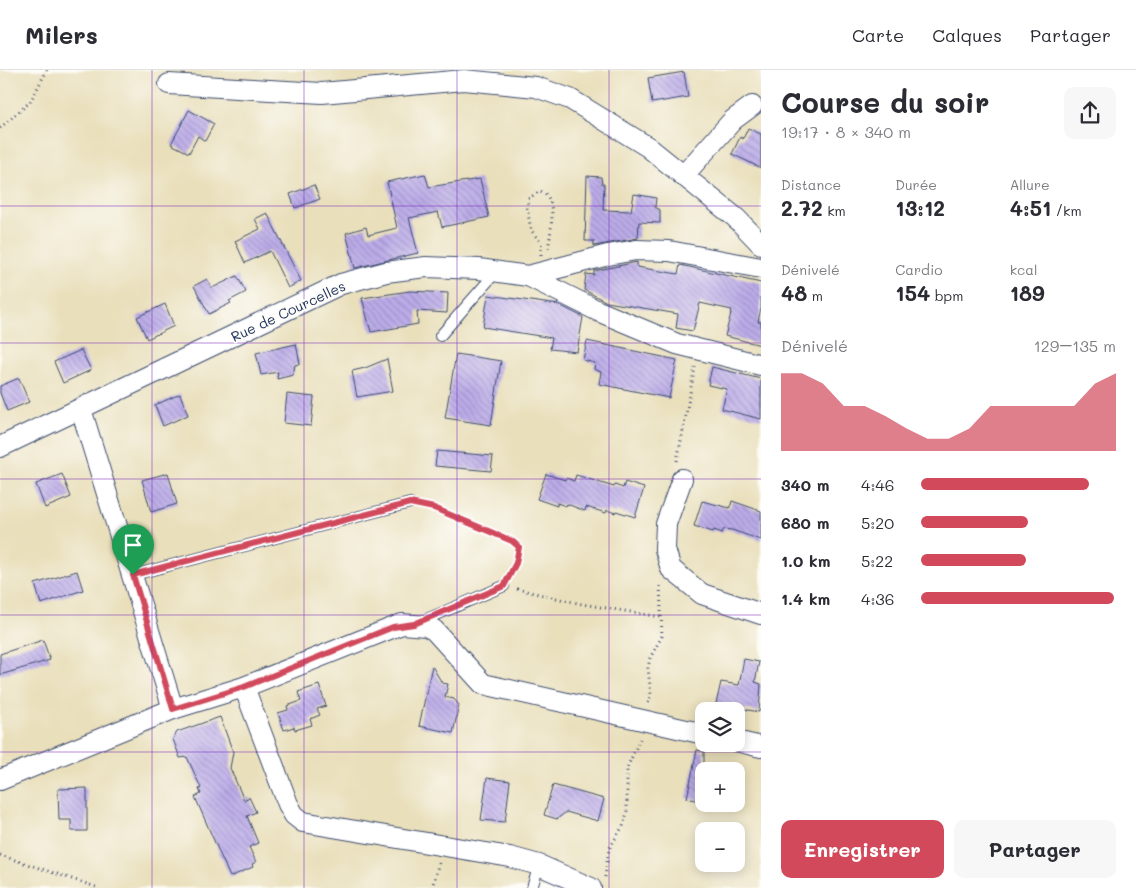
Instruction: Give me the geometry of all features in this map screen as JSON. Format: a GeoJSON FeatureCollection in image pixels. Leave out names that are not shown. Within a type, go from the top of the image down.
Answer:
{"type":"FeatureCollection","features":[{"type":"Feature","properties":{"kind":"street"},"geometry":{"type":"LineString","coordinates":[[168,84],[322,93],[464,80],[536,87],[570,99],[648,147],[736,218],[761,244]]}},
{"type":"Feature","properties":{"kind":"street"},"geometry":{"type":"LineString","coordinates":[[683,176],[733,120],[752,106]]}},
{"type":"Feature","properties":{"kind":"street"},"geometry":{"type":"LineString","coordinates":[[528,276],[600,256],[636,250],[669,251],[761,268]]}},
{"type":"Feature","properties":{"kind":"street","name":"Rue de Courcelles"},"geometry":{"type":"LineString","coordinates":[[0,447],[342,284],[386,272],[426,267],[498,271],[528,276],[598,311],[677,344],[761,364]]}},
{"type":"Feature","properties":{"kind":"street"},"geometry":{"type":"LineString","coordinates":[[81,409],[173,709]]}},
{"type":"Feature","properties":{"kind":"street"},"geometry":{"type":"LineString","coordinates":[[682,479],[666,524],[665,549],[671,569],[702,594],[761,614]]}},
{"type":"Feature","properties":{"kind":"street"},"geometry":{"type":"LineString","coordinates":[[0,780],[173,709],[244,687],[393,627],[414,624],[434,630],[483,684],[695,732]]}},
{"type":"Feature","properties":{"kind":"street"},"geometry":{"type":"LineString","coordinates":[[244,687],[288,804],[294,815],[303,822],[442,844],[539,865],[591,888]]}},
{"type":"Feature","properties":{"kind":"street"},"geometry":{"type":"LineString","coordinates":[[745,743],[761,747]]}},
{"type":"Feature","properties":{"kind":"lane"},"geometry":{"type":"LineString","coordinates":[[440,336],[498,271]]}},
{"type":"Feature","properties":{"kind":"lane"},"geometry":{"type":"LineString","coordinates":[[133,575],[410,503]]}},
{"type":"Feature","properties":{"kind":"lane"},"geometry":{"type":"LineString","coordinates":[[414,624],[504,586]]}},
{"type":"Feature","properties":{"kind":"lane"},"geometry":{"type":"LineString","coordinates":[[532,888],[539,865]]}},
{"type":"Feature","properties":{"kind":"path"},"geometry":{"type":"LineString","coordinates":[[0,128],[30,102],[47,70]]}},
{"type":"Feature","properties":{"kind":"path"},"geometry":{"type":"LineString","coordinates":[[541,256],[541,243],[531,230],[527,208],[528,199],[540,191],[548,197],[552,208],[547,260]]}},
{"type":"Feature","properties":{"kind":"path"},"geometry":{"type":"LineString","coordinates":[[682,479],[676,457],[698,349]]}},
{"type":"Feature","properties":{"kind":"path"},"geometry":{"type":"LineString","coordinates":[[410,503],[434,508],[512,541],[519,547],[516,563],[504,586],[582,604],[661,617]]}},
{"type":"Feature","properties":{"kind":"path"},"geometry":{"type":"LineString","coordinates":[[432,888],[442,844]]}},
{"type":"Feature","properties":{"kind":"path"},"geometry":{"type":"LineString","coordinates":[[0,855],[98,888]]}},
{"type":"Feature","properties":{"kind":"building"},"geometry":{"type":"Polygon","coordinates":[[[684,72],[688,97],[652,103],[648,78],[684,72]]]}},
{"type":"Feature","properties":{"kind":"building"},"geometry":{"type":"Polygon","coordinates":[[[189,110],[214,124],[205,141],[198,136],[189,153],[171,144],[189,110]]]}},
{"type":"Feature","properties":{"kind":"building"},"geometry":{"type":"Polygon","coordinates":[[[748,128],[761,134],[761,168],[732,154],[740,137],[743,139],[748,128]]]}},
{"type":"Feature","properties":{"kind":"building"},"geometry":{"type":"Polygon","coordinates":[[[425,174],[429,187],[480,179],[489,217],[442,227],[438,212],[409,218],[418,253],[355,268],[346,233],[366,227],[368,235],[397,228],[387,182],[425,174]]]}},
{"type":"Feature","properties":{"kind":"building"},"geometry":{"type":"Polygon","coordinates":[[[587,176],[601,177],[602,184],[604,184],[603,210],[631,211],[634,194],[656,198],[655,207],[660,210],[660,223],[639,222],[638,238],[594,246],[594,241],[585,241],[587,176]]]}},
{"type":"Feature","properties":{"kind":"building"},"geometry":{"type":"Polygon","coordinates":[[[314,185],[320,199],[295,208],[290,194],[314,185]]]}},
{"type":"Feature","properties":{"kind":"building"},"geometry":{"type":"Polygon","coordinates":[[[267,213],[301,281],[288,288],[270,251],[245,263],[235,241],[260,229],[255,219],[267,213]]]}},
{"type":"Feature","properties":{"kind":"building"},"geometry":{"type":"Polygon","coordinates":[[[637,262],[637,267],[678,274],[680,265],[761,283],[761,308],[758,322],[761,322],[761,345],[725,336],[732,310],[700,303],[693,331],[676,328],[678,314],[607,302],[584,290],[586,274],[594,275],[594,271],[637,262]]]}},
{"type":"Feature","properties":{"kind":"building"},"geometry":{"type":"Polygon","coordinates":[[[237,276],[246,292],[229,301],[231,303],[209,314],[194,286],[207,279],[212,288],[237,276]]]}},
{"type":"Feature","properties":{"kind":"building"},"geometry":{"type":"Polygon","coordinates":[[[410,291],[448,293],[447,313],[417,311],[418,324],[371,332],[362,298],[410,291]]]}},
{"type":"Feature","properties":{"kind":"building"},"geometry":{"type":"Polygon","coordinates":[[[488,295],[559,305],[583,317],[577,352],[550,349],[552,338],[483,327],[488,295]]]}},
{"type":"Feature","properties":{"kind":"building"},"geometry":{"type":"Polygon","coordinates":[[[165,304],[174,326],[147,339],[137,317],[165,304]]]}},
{"type":"Feature","properties":{"kind":"building"},"geometry":{"type":"Polygon","coordinates":[[[587,341],[677,360],[669,398],[599,384],[601,372],[594,369],[595,363],[583,360],[587,341]]]}},
{"type":"Feature","properties":{"kind":"building"},"geometry":{"type":"Polygon","coordinates":[[[296,344],[300,364],[295,365],[293,375],[277,379],[278,372],[261,375],[256,353],[296,344]]]}},
{"type":"Feature","properties":{"kind":"building"},"geometry":{"type":"Polygon","coordinates":[[[81,350],[91,370],[63,383],[54,362],[81,350]]]}},
{"type":"Feature","properties":{"kind":"building"},"geometry":{"type":"Polygon","coordinates":[[[456,354],[501,361],[491,425],[445,418],[456,354]]]}},
{"type":"Feature","properties":{"kind":"building"},"geometry":{"type":"Polygon","coordinates":[[[387,359],[393,391],[357,397],[352,371],[387,359]]]}},
{"type":"Feature","properties":{"kind":"building"},"geometry":{"type":"Polygon","coordinates":[[[712,367],[761,379],[761,419],[722,409],[727,389],[708,385],[712,367]]]}},
{"type":"Feature","properties":{"kind":"building"},"geometry":{"type":"Polygon","coordinates":[[[19,378],[29,402],[7,411],[0,393],[0,386],[19,378]]]}},
{"type":"Feature","properties":{"kind":"building"},"geometry":{"type":"Polygon","coordinates":[[[180,394],[188,415],[163,426],[155,405],[180,394]]]}},
{"type":"Feature","properties":{"kind":"building"},"geometry":{"type":"Polygon","coordinates":[[[287,394],[314,397],[311,426],[284,423],[287,394]]]}},
{"type":"Feature","properties":{"kind":"building"},"geometry":{"type":"Polygon","coordinates":[[[437,451],[493,456],[491,471],[435,466],[437,451]]]}},
{"type":"Feature","properties":{"kind":"building"},"geometry":{"type":"Polygon","coordinates":[[[168,473],[177,504],[151,512],[142,480],[168,473]]]}},
{"type":"Feature","properties":{"kind":"building"},"geometry":{"type":"Polygon","coordinates":[[[62,474],[71,497],[45,508],[36,484],[62,474]]]}},
{"type":"Feature","properties":{"kind":"building"},"geometry":{"type":"Polygon","coordinates":[[[546,474],[574,481],[576,475],[623,488],[625,482],[644,488],[635,517],[616,511],[615,513],[607,510],[606,513],[586,507],[585,511],[567,504],[566,506],[557,503],[557,506],[537,499],[546,474]]]}},
{"type":"Feature","properties":{"kind":"building"},"geometry":{"type":"Polygon","coordinates":[[[702,501],[730,508],[732,501],[761,511],[761,540],[732,530],[724,529],[722,533],[694,526],[702,501]]]}},
{"type":"Feature","properties":{"kind":"building"},"geometry":{"type":"Polygon","coordinates":[[[77,571],[83,590],[41,604],[35,584],[77,571]]]}},
{"type":"Feature","properties":{"kind":"building"},"geometry":{"type":"Polygon","coordinates":[[[43,640],[50,660],[0,675],[0,654],[43,640]]]}},
{"type":"Feature","properties":{"kind":"building"},"geometry":{"type":"Polygon","coordinates":[[[744,659],[759,662],[755,682],[761,684],[759,712],[745,709],[745,702],[716,702],[721,682],[739,685],[744,659]]]}},
{"type":"Feature","properties":{"kind":"building"},"geometry":{"type":"Polygon","coordinates":[[[432,666],[442,683],[448,684],[445,697],[454,699],[459,705],[453,733],[419,726],[432,666]]]}},
{"type":"Feature","properties":{"kind":"building"},"geometry":{"type":"Polygon","coordinates":[[[319,685],[326,706],[317,709],[320,715],[310,719],[312,725],[295,730],[294,727],[284,730],[278,713],[288,710],[287,706],[301,701],[298,692],[319,685]]]}},
{"type":"Feature","properties":{"kind":"building"},"geometry":{"type":"Polygon","coordinates":[[[220,717],[233,752],[230,768],[244,800],[249,797],[256,812],[247,816],[258,843],[249,847],[256,862],[252,864],[253,867],[230,877],[195,797],[201,794],[199,789],[201,788],[187,757],[180,758],[173,739],[177,732],[220,717]]]}},
{"type":"Feature","properties":{"kind":"building"},"geometry":{"type":"Polygon","coordinates":[[[697,752],[704,752],[704,762],[695,762],[695,800],[687,798],[697,752]]]}},
{"type":"Feature","properties":{"kind":"building"},"geometry":{"type":"Polygon","coordinates":[[[487,778],[510,781],[505,822],[481,820],[487,778]]]}},
{"type":"Feature","properties":{"kind":"building"},"geometry":{"type":"Polygon","coordinates":[[[553,785],[604,799],[598,821],[566,812],[557,819],[544,815],[553,785]]]}},
{"type":"Feature","properties":{"kind":"building"},"geometry":{"type":"Polygon","coordinates":[[[87,788],[87,831],[71,831],[71,820],[59,820],[58,789],[87,788]]]}},
{"type":"Feature","properties":{"kind":"route"},"geometry":{"type":"LineString","coordinates":[[410,503],[434,508],[512,541],[519,547],[516,563],[504,586],[414,624],[402,624],[393,627],[244,687],[173,709],[133,575],[410,503]]}}]}
